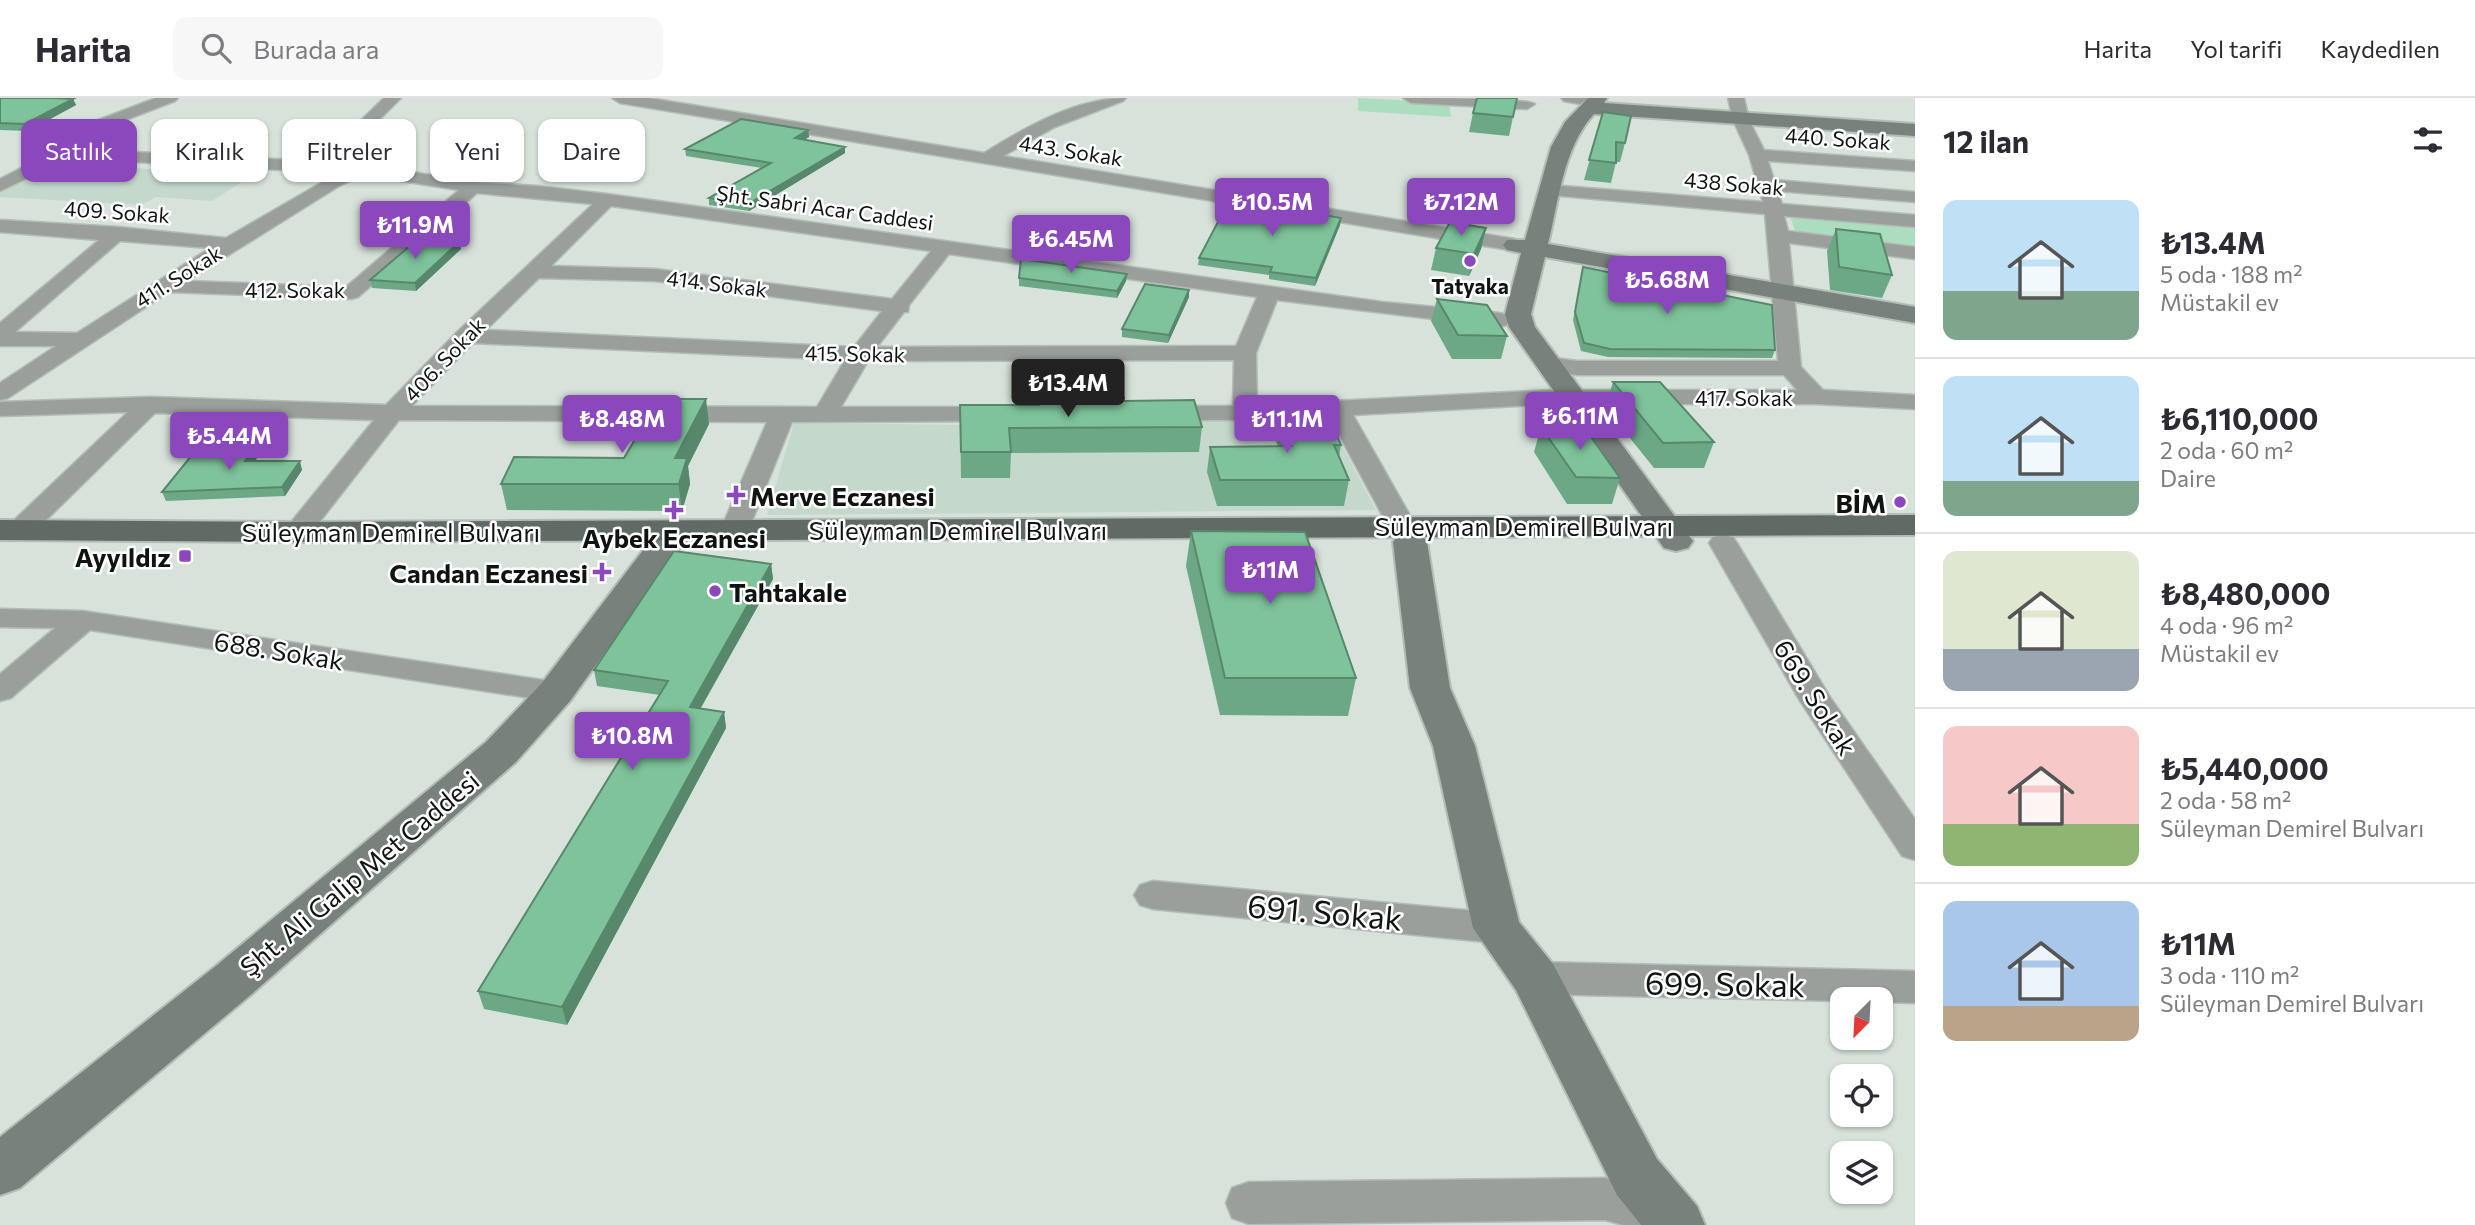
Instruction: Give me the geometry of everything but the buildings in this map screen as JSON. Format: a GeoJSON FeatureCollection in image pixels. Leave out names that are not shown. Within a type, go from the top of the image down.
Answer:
{"type":"FeatureCollection","features":[{"type":"Feature","properties":{"kind":"main road"},"geometry":{"type":"LineString","coordinates":[[1583,100],[1565,136],[1550,190],[1497,300],[1499,320],[1562,397],[1657,533]]}},
{"type":"Feature","properties":{"kind":"main road"},"geometry":{"type":"LineString","coordinates":[[1562,397],[1547,364],[1522,327],[1518,314],[1523,248],[1545,143],[1555,124],[1583,100],[1741,120],[1915,130]]}},
{"type":"Feature","properties":{"kind":"main road"},"geometry":{"type":"LineString","coordinates":[[1523,248],[1915,316]]}},
{"type":"Feature","properties":{"kind":"main road","name":"Süleyman Demirel Bulvarı"},"geometry":{"type":"LineString","coordinates":[[7,535],[667,538],[1657,533],[1915,524]]}},
{"type":"Feature","properties":{"kind":"main road","name":"Süleyman Demirel Bulvarı"},"geometry":{"type":"LineString","coordinates":[[7,535],[297,532],[667,538],[734,531],[1406,534]]}},
{"type":"Feature","properties":{"kind":"main road","name":"Süleyman Demirel Bulvarı"},"geometry":{"type":"LineString","coordinates":[[1657,533],[1723,543],[1915,544]]}},
{"type":"Feature","properties":{"kind":"main road"},"geometry":{"type":"LineString","coordinates":[[1406,534],[1430,688],[1454,746],[1497,928],[1535,978],[1637,1177],[1673,1220]]}},
{"type":"Feature","properties":{"kind":"main road","name":"Şht. Ali Galip Met Caddesi"},"geometry":{"type":"LineString","coordinates":[[0,1170],[235,979],[501,752],[556,692],[667,538]]}},
{"type":"Feature","properties":{"kind":"street"},"geometry":{"type":"LineString","coordinates":[[115,119],[170,98]]}},
{"type":"Feature","properties":{"kind":"street"},"geometry":{"type":"LineString","coordinates":[[371,119],[393,98]]}},
{"type":"Feature","properties":{"kind":"street","name":"443. Sokak"},"geometry":{"type":"LineString","coordinates":[[620,98],[1523,248]]}},
{"type":"Feature","properties":{"kind":"street"},"geometry":{"type":"LineString","coordinates":[[986,159],[1024,134],[1049,122],[1118,98]]}},
{"type":"Feature","properties":{"kind":"street"},"geometry":{"type":"LineString","coordinates":[[1411,98],[1528,106]]}},
{"type":"Feature","properties":{"kind":"street"},"geometry":{"type":"LineString","coordinates":[[1736,98],[1741,120],[1758,155],[1774,210],[1779,236],[1790,368],[1816,397]]}},
{"type":"Feature","properties":{"kind":"street","name":"440. Sokak"},"geometry":{"type":"LineString","coordinates":[[1758,155],[1915,166]]}},
{"type":"Feature","properties":{"kind":"street","name":"Şht. Sabri Acar Caddesi"},"geometry":{"type":"LineString","coordinates":[[137,160],[282,166]]}},
{"type":"Feature","properties":{"kind":"street"},"geometry":{"type":"LineString","coordinates":[[137,164],[282,177]]}},
{"type":"Feature","properties":{"kind":"street"},"geometry":{"type":"LineString","coordinates":[[0,186],[21,175]]}},
{"type":"Feature","properties":{"kind":"street","name":"Şht. Sabri Acar Caddesi"},"geometry":{"type":"LineString","coordinates":[[416,178],[473,187],[537,191],[607,200],[1382,308],[1499,320]]}},
{"type":"Feature","properties":{"kind":"street","name":"411. Sokak"},"geometry":{"type":"LineString","coordinates":[[0,393],[77,340],[333,182]]}},
{"type":"Feature","properties":{"kind":"street"},"geometry":{"type":"LineString","coordinates":[[1765,185],[1915,197]]}},
{"type":"Feature","properties":{"kind":"street","name":"412. Sokak"},"geometry":{"type":"LineString","coordinates":[[163,286],[351,293],[473,187]]}},
{"type":"Feature","properties":{"kind":"street","name":"438 Sokak"},"geometry":{"type":"LineString","coordinates":[[1550,190],[1915,221]]}},
{"type":"Feature","properties":{"kind":"street","name":"406. Sokak"},"geometry":{"type":"LineString","coordinates":[[297,532],[392,413],[466,336],[607,200]]}},
{"type":"Feature","properties":{"kind":"street","name":"409. Sokak"},"geometry":{"type":"LineString","coordinates":[[0,226],[118,233],[230,244]]}},
{"type":"Feature","properties":{"kind":"street"},"geometry":{"type":"LineString","coordinates":[[0,336],[118,233]]}},
{"type":"Feature","properties":{"kind":"street"},"geometry":{"type":"LineString","coordinates":[[1779,236],[1915,253]]}},
{"type":"Feature","properties":{"kind":"street"},"geometry":{"type":"LineString","coordinates":[[825,414],[860,354],[900,307],[944,247]]}},
{"type":"Feature","properties":{"kind":"street","name":"414. Sokak"},"geometry":{"type":"LineString","coordinates":[[533,272],[655,275],[900,307]]}},
{"type":"Feature","properties":{"kind":"street"},"geometry":{"type":"LineString","coordinates":[[1245,413],[1245,353],[1269,292]]}},
{"type":"Feature","properties":{"kind":"street"},"geometry":{"type":"LineString","coordinates":[[0,336],[77,340]]}},
{"type":"Feature","properties":{"kind":"street","name":"415. Sokak"},"geometry":{"type":"LineString","coordinates":[[466,336],[860,354],[1245,353]]}},
{"type":"Feature","properties":{"kind":"street"},"geometry":{"type":"LineString","coordinates":[[1547,364],[1577,368],[1790,368]]}},
{"type":"Feature","properties":{"kind":"street","name":"417. Sokak"},"geometry":{"type":"LineString","coordinates":[[1136,413],[1245,413],[1562,397],[1816,397],[1915,402]]}},
{"type":"Feature","properties":{"kind":"street"},"geometry":{"type":"LineString","coordinates":[[7,535],[150,404]]}},
{"type":"Feature","properties":{"kind":"street"},"geometry":{"type":"LineString","coordinates":[[0,409],[150,404],[392,413],[1027,414]]}},
{"type":"Feature","properties":{"kind":"street"},"geometry":{"type":"LineString","coordinates":[[1336,407],[1406,534]]}},
{"type":"Feature","properties":{"kind":"street"},"geometry":{"type":"LineString","coordinates":[[734,531],[783,414]]}},
{"type":"Feature","properties":{"kind":"street","name":"669. Sokak"},"geometry":{"type":"LineString","coordinates":[[1723,543],[1816,701],[1915,848]]}},
{"type":"Feature","properties":{"kind":"street","name":"688. Sokak"},"geometry":{"type":"LineString","coordinates":[[0,618],[83,620],[556,692]]}},
{"type":"Feature","properties":{"kind":"street"},"geometry":{"type":"LineString","coordinates":[[0,691],[83,620]]}},
{"type":"Feature","properties":{"kind":"street","name":"691. Sokak"},"geometry":{"type":"LineString","coordinates":[[1153,895],[1497,928]]}},
{"type":"Feature","properties":{"kind":"street","name":"699. Sokak"},"geometry":{"type":"LineString","coordinates":[[1535,978],[1915,987]]}},
{"type":"Feature","properties":{"kind":"street"},"geometry":{"type":"LineString","coordinates":[[1250,1203],[1605,1199],[1673,1220]]}},
{"type":"Feature","properties":{"kind":"shaded area"},"geometry":{"type":"Polygon","coordinates":[[[137,168],[151,169],[151,182],[242,182],[212,201],[156,197],[141,205],[0,197],[0,186],[21,175],[21,182],[137,182],[137,168]]]}},
{"type":"Feature","properties":{"kind":"shaded area"},"geometry":{"type":"Polygon","coordinates":[[[1327,417],[1376,510],[767,515],[794,423],[973,425],[1327,417]]]}},
{"type":"Feature","properties":{"kind":"green space"},"geometry":{"type":"Polygon","coordinates":[[[1358,98],[1449,103],[1451,117],[1358,111],[1358,98]]]}},
{"type":"Feature","properties":{"kind":"green space"},"geometry":{"type":"Polygon","coordinates":[[[1799,217],[1915,227],[1915,250],[1796,233],[1791,219],[1799,217]]]}},
{"type":"Feature","properties":{"kind":"place","name":"Tatyaka"},"geometry":{"type":"Point","coordinates":[1470,261]}},
{"type":"Feature","properties":{"kind":"place","name":"Merve Eczanesi"},"geometry":{"type":"Point","coordinates":[736,495]}},
{"type":"Feature","properties":{"kind":"place","name":"BİM"},"geometry":{"type":"Point","coordinates":[1900,502]}},
{"type":"Feature","properties":{"kind":"place","name":"Aybek Eczanesi"},"geometry":{"type":"Point","coordinates":[674,510]}},
{"type":"Feature","properties":{"kind":"place","name":"Ayyıldız"},"geometry":{"type":"Point","coordinates":[185,556]}},
{"type":"Feature","properties":{"kind":"place","name":"Candan Eczanesi"},"geometry":{"type":"Point","coordinates":[602,572]}},
{"type":"Feature","properties":{"kind":"place","name":"Tahtakale"},"geometry":{"type":"Point","coordinates":[715,591]}}]}
